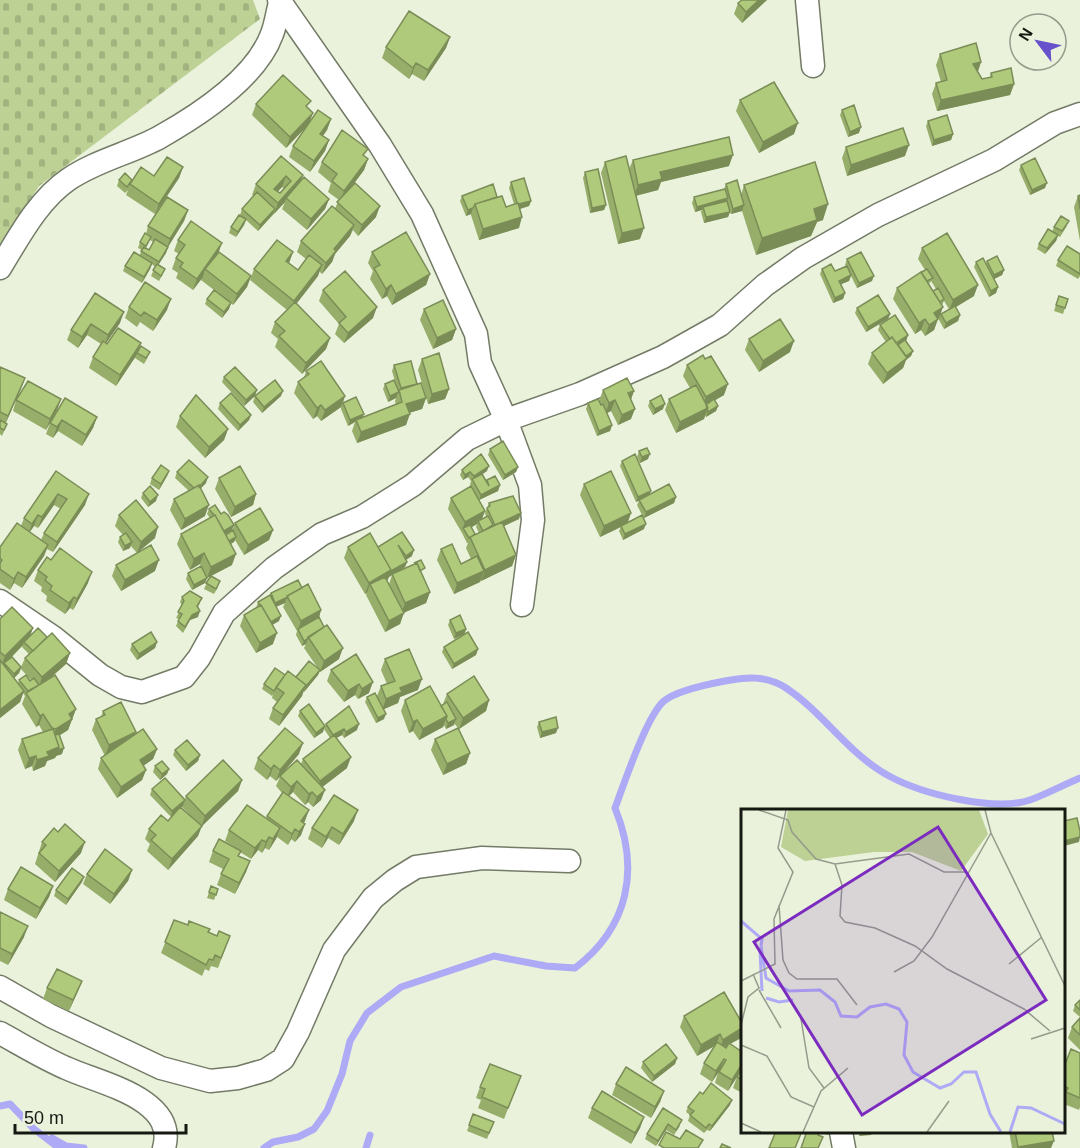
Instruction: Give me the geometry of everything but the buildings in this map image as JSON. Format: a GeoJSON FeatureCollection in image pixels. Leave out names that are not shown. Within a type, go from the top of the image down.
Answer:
{"type":"FeatureCollection","features":[{"type":"Feature","properties":{"kind":"street"},"geometry":{"type":"LineString","coordinates":[[807,0],[813,66]]}},
{"type":"Feature","properties":{"kind":"street"},"geometry":{"type":"LineString","coordinates":[[0,268],[38,209],[52,192],[70,178],[160,137],[219,99],[254,64],[272,35],[279,1]]}},
{"type":"Feature","properties":{"kind":"street"},"geometry":{"type":"LineString","coordinates":[[279,1],[380,145],[422,214],[476,334],[480,363],[506,420],[530,485],[531,542],[522,605]]}},
{"type":"Feature","properties":{"kind":"street"},"geometry":{"type":"LineString","coordinates":[[0,601],[47,632],[100,675],[122,687],[142,692],[184,676],[199,658],[224,613],[274,568],[322,534],[362,517],[413,485],[467,439],[506,420],[580,394],[663,357],[720,325],[765,285],[803,258],[878,215],[994,159],[1056,123],[1080,114]]}},
{"type":"Feature","properties":{"kind":"street"},"geometry":{"type":"LineString","coordinates":[[0,987],[51,1016],[161,1068],[210,1081],[238,1078],[266,1070],[283,1059],[339,943],[373,898],[395,880],[416,867],[482,858],[569,861]]}},
{"type":"Feature","properties":{"kind":"street"},"geometry":{"type":"LineString","coordinates":[[0,1033],[67,1069],[142,1099],[160,1122],[167,1137],[164,1148]]}},
{"type":"Feature","properties":{"kind":"street"},"geometry":{"type":"LineString","coordinates":[[841,1133],[844,1148]]}},
{"type":"Feature","properties":{"kind":"green space"},"geometry":{"type":"Polygon","coordinates":[[[0,0],[253,0],[260,19],[39,186],[0,247],[0,0]]]}},
{"type":"Feature","properties":{"kind":"waterway"},"geometry":{"type":"LineString","coordinates":[[264,1148],[273,1142],[298,1137],[314,1129],[327,1111],[342,1074],[350,1041],[367,1013],[401,987],[494,956],[546,966],[575,968],[593,952],[608,934],[625,896],[628,875],[627,853],[623,831],[615,808],[650,720],[669,697],[702,686],[733,680],[756,678],[771,681],[800,698],[874,767],[903,783],[958,799],[997,804],[1015,803],[1036,798],[1080,778]]}},
{"type":"Feature","properties":{"kind":"waterway"},"geometry":{"type":"LineString","coordinates":[[0,1106],[10,1104],[34,1129],[59,1148]]}},
{"type":"Feature","properties":{"kind":"waterway"},"geometry":{"type":"LineString","coordinates":[[366,1148],[370,1135]]}},
{"type":"Feature","properties":{"kind":"waterway"},"geometry":{"type":"LineString","coordinates":[[52,1138],[66,1146],[84,1148]]}}]}
